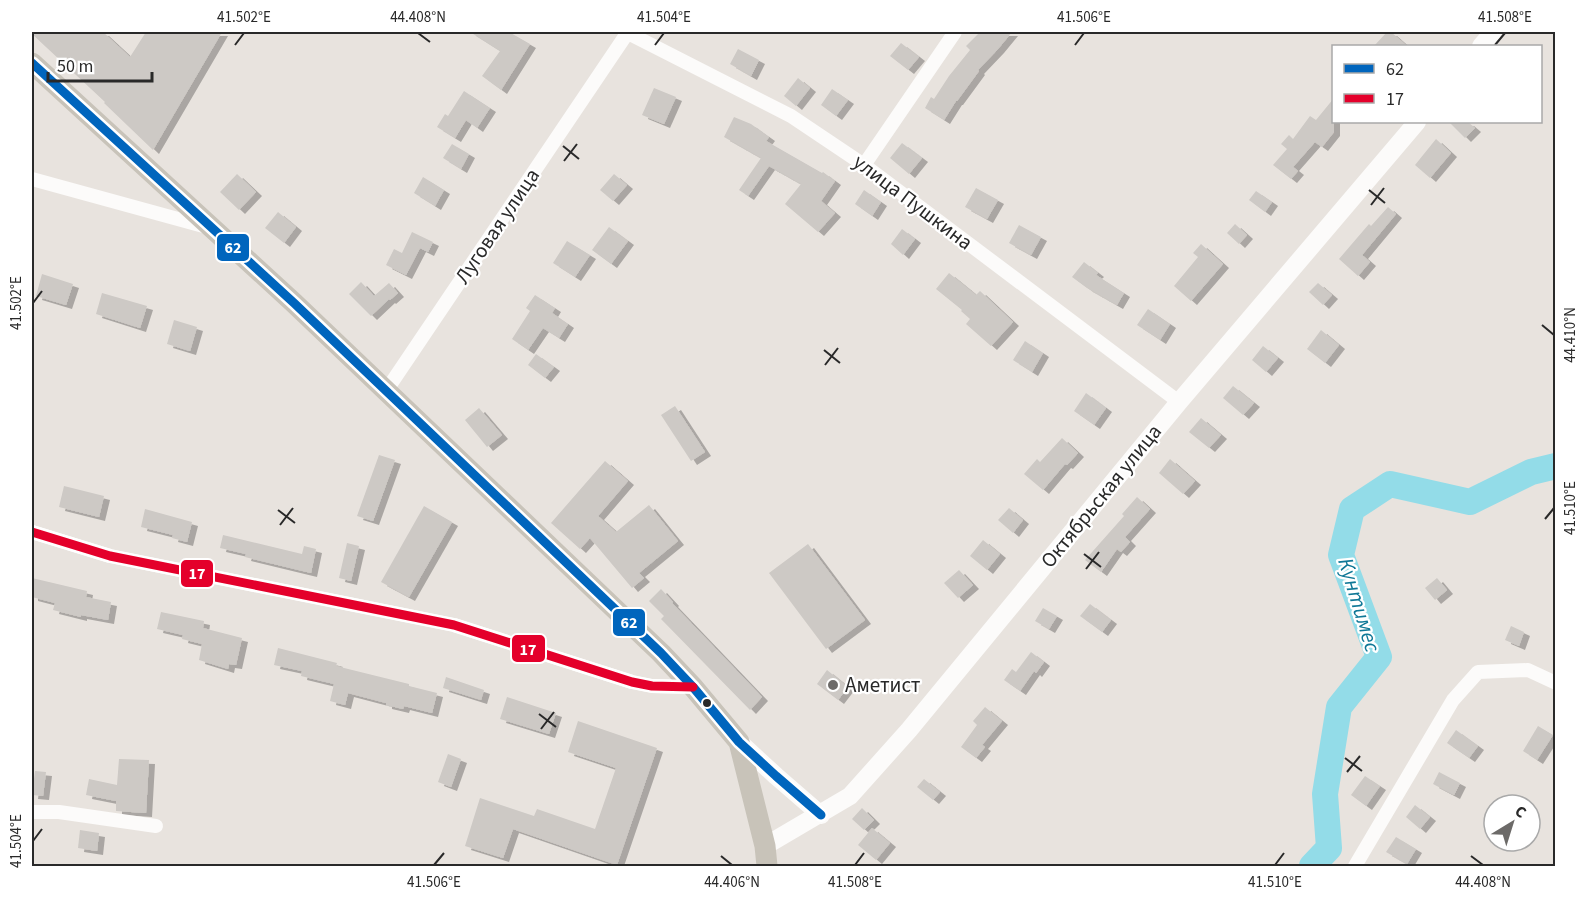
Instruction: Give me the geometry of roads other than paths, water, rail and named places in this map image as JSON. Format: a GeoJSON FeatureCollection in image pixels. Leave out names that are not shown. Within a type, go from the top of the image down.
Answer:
{"type":"FeatureCollection","features":[{"type":"Feature","properties":{"kind":"main road"},"geometry":{"type":"LineString","coordinates":[[32,63],[294,303],[661,653],[739,742]]}},
{"type":"Feature","properties":{"kind":"main road","name":"Октябрьская улица"},"geometry":{"type":"LineString","coordinates":[[739,742],[766,856]]}},
{"type":"Feature","properties":{"kind":"street","name":"улица Пушкина"},"geometry":{"type":"LineString","coordinates":[[628,32],[790,116],[864,165],[1179,402]]}},
{"type":"Feature","properties":{"kind":"street","name":"Луговая улица"},"geometry":{"type":"LineString","coordinates":[[386,391],[628,32]]}},
{"type":"Feature","properties":{"kind":"street"},"geometry":{"type":"LineString","coordinates":[[864,165],[955,32]]}},
{"type":"Feature","properties":{"kind":"street"},"geometry":{"type":"LineString","coordinates":[[1482,45],[1493,32]]}},
{"type":"Feature","properties":{"kind":"street","name":"Октябрьская улица"},"geometry":{"type":"LineString","coordinates":[[766,856],[784,834],[850,796],[901,739],[1179,402],[1416,123]]}},
{"type":"Feature","properties":{"kind":"street"},"geometry":{"type":"LineString","coordinates":[[32,179],[215,230]]}},
{"type":"Feature","properties":{"kind":"street"},"geometry":{"type":"LineString","coordinates":[[32,532],[110,556],[454,625],[632,682],[652,686],[693,687]]}},
{"type":"Feature","properties":{"kind":"street"},"geometry":{"type":"LineString","coordinates":[[1355,867],[1452,700],[1478,672],[1528,670],[1556,683]]}},
{"type":"Feature","properties":{"kind":"street"},"geometry":{"type":"LineString","coordinates":[[739,742],[821,814]]}},
{"type":"Feature","properties":{"kind":"street"},"geometry":{"type":"LineString","coordinates":[[32,812],[59,812],[156,826]]}},
{"type":"Feature","properties":{"kind":"waterway","name":"Кунтимес"},"geometry":{"type":"LineString","coordinates":[[1312,866],[1329,848],[1325,794],[1339,707],[1379,657],[1341,555],[1352,509],[1390,484],[1470,502],[1531,472],[1556,466]]}},
{"type":"Feature","properties":{"kind":"place","name":"Аметист"},"geometry":{"type":"Point","coordinates":[833,685]}}]}
